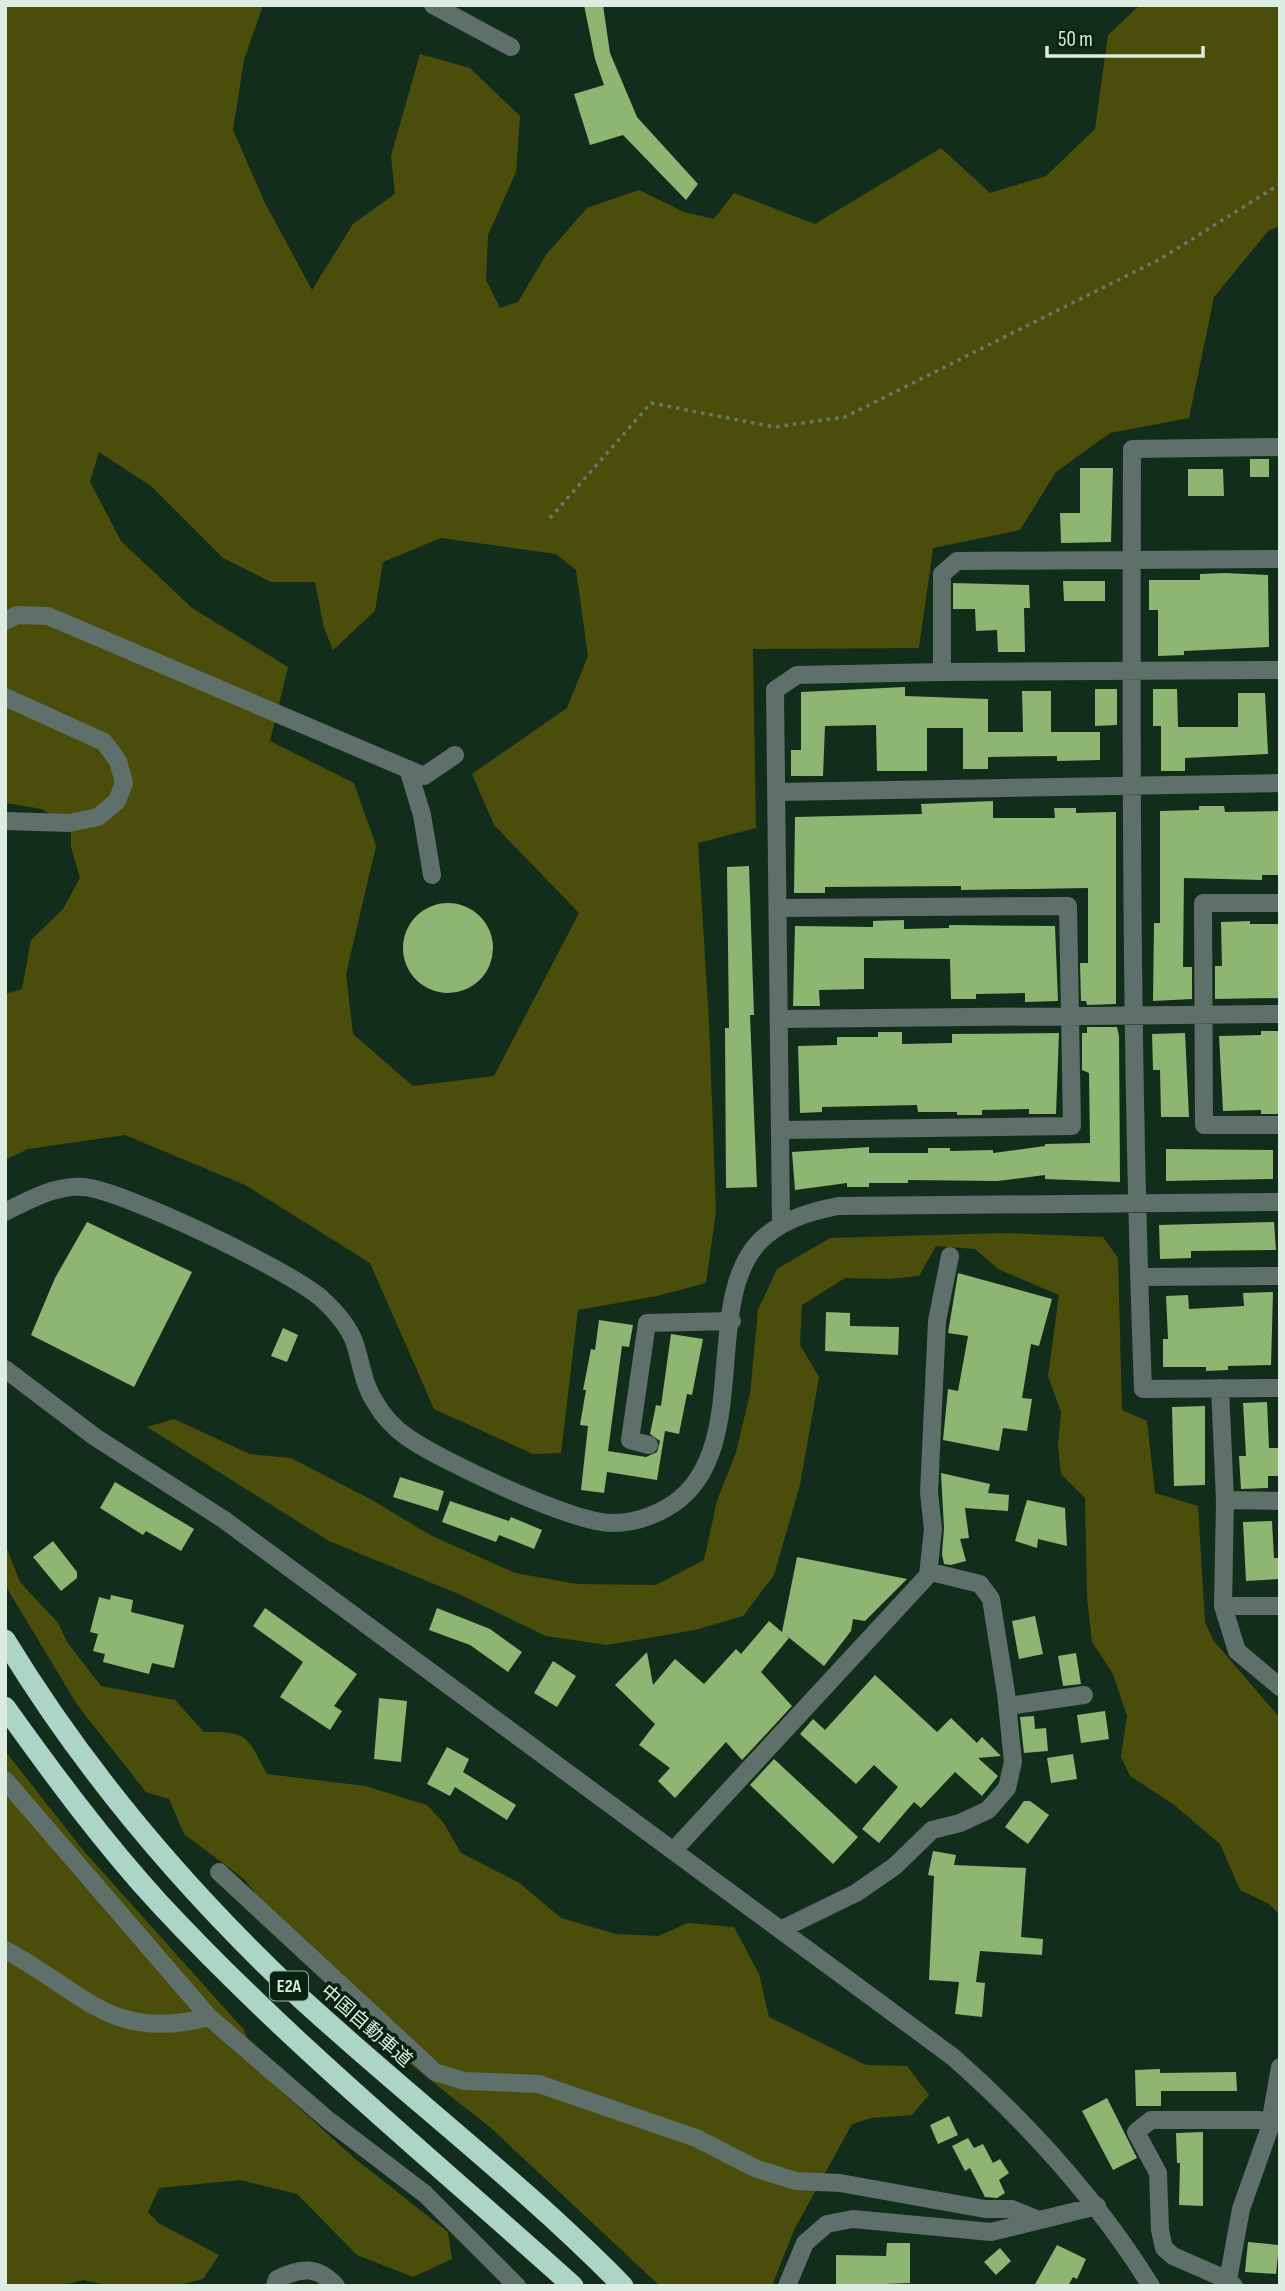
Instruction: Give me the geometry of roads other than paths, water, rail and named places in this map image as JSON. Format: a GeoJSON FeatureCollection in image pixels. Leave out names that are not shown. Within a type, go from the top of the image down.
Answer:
{"type":"FeatureCollection","features":[{"type":"Feature","properties":{"kind":"highway","name":"中国自動車道"},"geometry":{"type":"LineString","coordinates":[[5,1640],[97,1777],[184,1879],[294,1991],[623,2286]]}},
{"type":"Feature","properties":{"kind":"highway","name":"E2A"},"geometry":{"type":"LineString","coordinates":[[5,1707],[64,1789],[158,1902],[272,2017],[573,2286]]}},
{"type":"Feature","properties":{"kind":"street"},"geometry":{"type":"LineString","coordinates":[[432,5],[510,47]]}},
{"type":"Feature","properties":{"kind":"street"},"geometry":{"type":"LineString","coordinates":[[1280,447],[1132,449],[1133,1016],[1143,1389],[1280,1388]]}},
{"type":"Feature","properties":{"kind":"street"},"geometry":{"type":"LineString","coordinates":[[942,672],[942,574],[957,561],[1280,559]]}},
{"type":"Feature","properties":{"kind":"street"},"geometry":{"type":"LineString","coordinates":[[5,621],[16,615],[48,616],[424,776],[455,755]]}},
{"type":"Feature","properties":{"kind":"street"},"geometry":{"type":"LineString","coordinates":[[781,1224],[780,908],[775,690],[797,675],[1280,670]]}},
{"type":"Feature","properties":{"kind":"street"},"geometry":{"type":"LineString","coordinates":[[5,697],[104,742],[118,761],[124,783],[117,801],[98,817],[69,823],[5,821]]}},
{"type":"Feature","properties":{"kind":"street"},"geometry":{"type":"LineString","coordinates":[[408,769],[422,815],[432,875]]}},
{"type":"Feature","properties":{"kind":"street"},"geometry":{"type":"LineString","coordinates":[[777,792],[1280,783]]}},
{"type":"Feature","properties":{"kind":"street"},"geometry":{"type":"LineString","coordinates":[[1280,903],[1203,903],[1203,1125],[1280,1125]]}},
{"type":"Feature","properties":{"kind":"street"},"geometry":{"type":"LineString","coordinates":[[780,908],[1068,906],[1072,1126],[781,1129]]}},
{"type":"Feature","properties":{"kind":"street"},"geometry":{"type":"LineString","coordinates":[[780,1019],[1280,1014]]}},
{"type":"Feature","properties":{"kind":"street"},"geometry":{"type":"LineString","coordinates":[[5,1212],[54,1189],[83,1186],[122,1196],[280,1272],[306,1286],[340,1319],[353,1339],[373,1400],[388,1420],[406,1436],[435,1453],[574,1516],[612,1523],[661,1512],[683,1497],[708,1465],[717,1429],[732,1321],[744,1265],[759,1243],[781,1224],[808,1212],[838,1206],[1280,1202]]}},
{"type":"Feature","properties":{"kind":"street"},"geometry":{"type":"LineString","coordinates":[[928,1575],[933,1529],[929,1493],[937,1321],[950,1256]]}},
{"type":"Feature","properties":{"kind":"street"},"geometry":{"type":"LineString","coordinates":[[1139,1278],[1280,1276]]}},
{"type":"Feature","properties":{"kind":"street"},"geometry":{"type":"LineString","coordinates":[[649,1445],[630,1440],[648,1323],[732,1321]]}},
{"type":"Feature","properties":{"kind":"street"},"geometry":{"type":"LineString","coordinates":[[5,1369],[95,1437],[223,1519],[953,2057],[1041,2141],[1097,2206],[1151,2286]]}},
{"type":"Feature","properties":{"kind":"street"},"geometry":{"type":"LineString","coordinates":[[1220,1388],[1225,1500],[1223,1606],[1237,1651],[1280,1687]]}},
{"type":"Feature","properties":{"kind":"street"},"geometry":{"type":"LineString","coordinates":[[1225,1500],[1280,1501]]}},
{"type":"Feature","properties":{"kind":"street"},"geometry":{"type":"LineString","coordinates":[[674,1850],[930,1572],[980,1584],[991,1599],[1007,1706],[1013,1762],[1007,1788],[988,1810],[960,1824],[932,1830],[895,1866],[856,1893],[782,1929]]}},
{"type":"Feature","properties":{"kind":"street"},"geometry":{"type":"LineString","coordinates":[[1223,1606],[1280,1606]]}},
{"type":"Feature","properties":{"kind":"street"},"geometry":{"type":"LineString","coordinates":[[1007,1706],[1084,1695]]}},
{"type":"Feature","properties":{"kind":"street"},"geometry":{"type":"LineString","coordinates":[[5,1780],[209,2017],[328,2120],[425,2194],[517,2286]]}},
{"type":"Feature","properties":{"kind":"street"},"geometry":{"type":"LineString","coordinates":[[219,1872],[435,2072],[464,2081],[539,2084],[696,2138],[757,2169],[796,2181],[840,2183],[985,2209],[1012,2209],[1039,2220]]}},
{"type":"Feature","properties":{"kind":"street"},"geometry":{"type":"LineString","coordinates":[[5,1950],[94,2007],[117,2017],[175,2026],[209,2017]]}},
{"type":"Feature","properties":{"kind":"street"},"geometry":{"type":"LineString","coordinates":[[1270,2123],[1260,2120],[1151,2120],[1136,2132],[1158,2173],[1160,2230],[1164,2248],[1173,2256],[1231,2283],[1241,2209],[1270,2123],[1280,2067]]}},
{"type":"Feature","properties":{"kind":"street"},"geometry":{"type":"LineString","coordinates":[[787,2286],[805,2243],[827,2224],[853,2219],[991,2232],[1097,2206]]}},
{"type":"Feature","properties":{"kind":"street"},"geometry":{"type":"LineString","coordinates":[[275,2286],[277,2279],[299,2269],[327,2276],[336,2286]]}}]}
